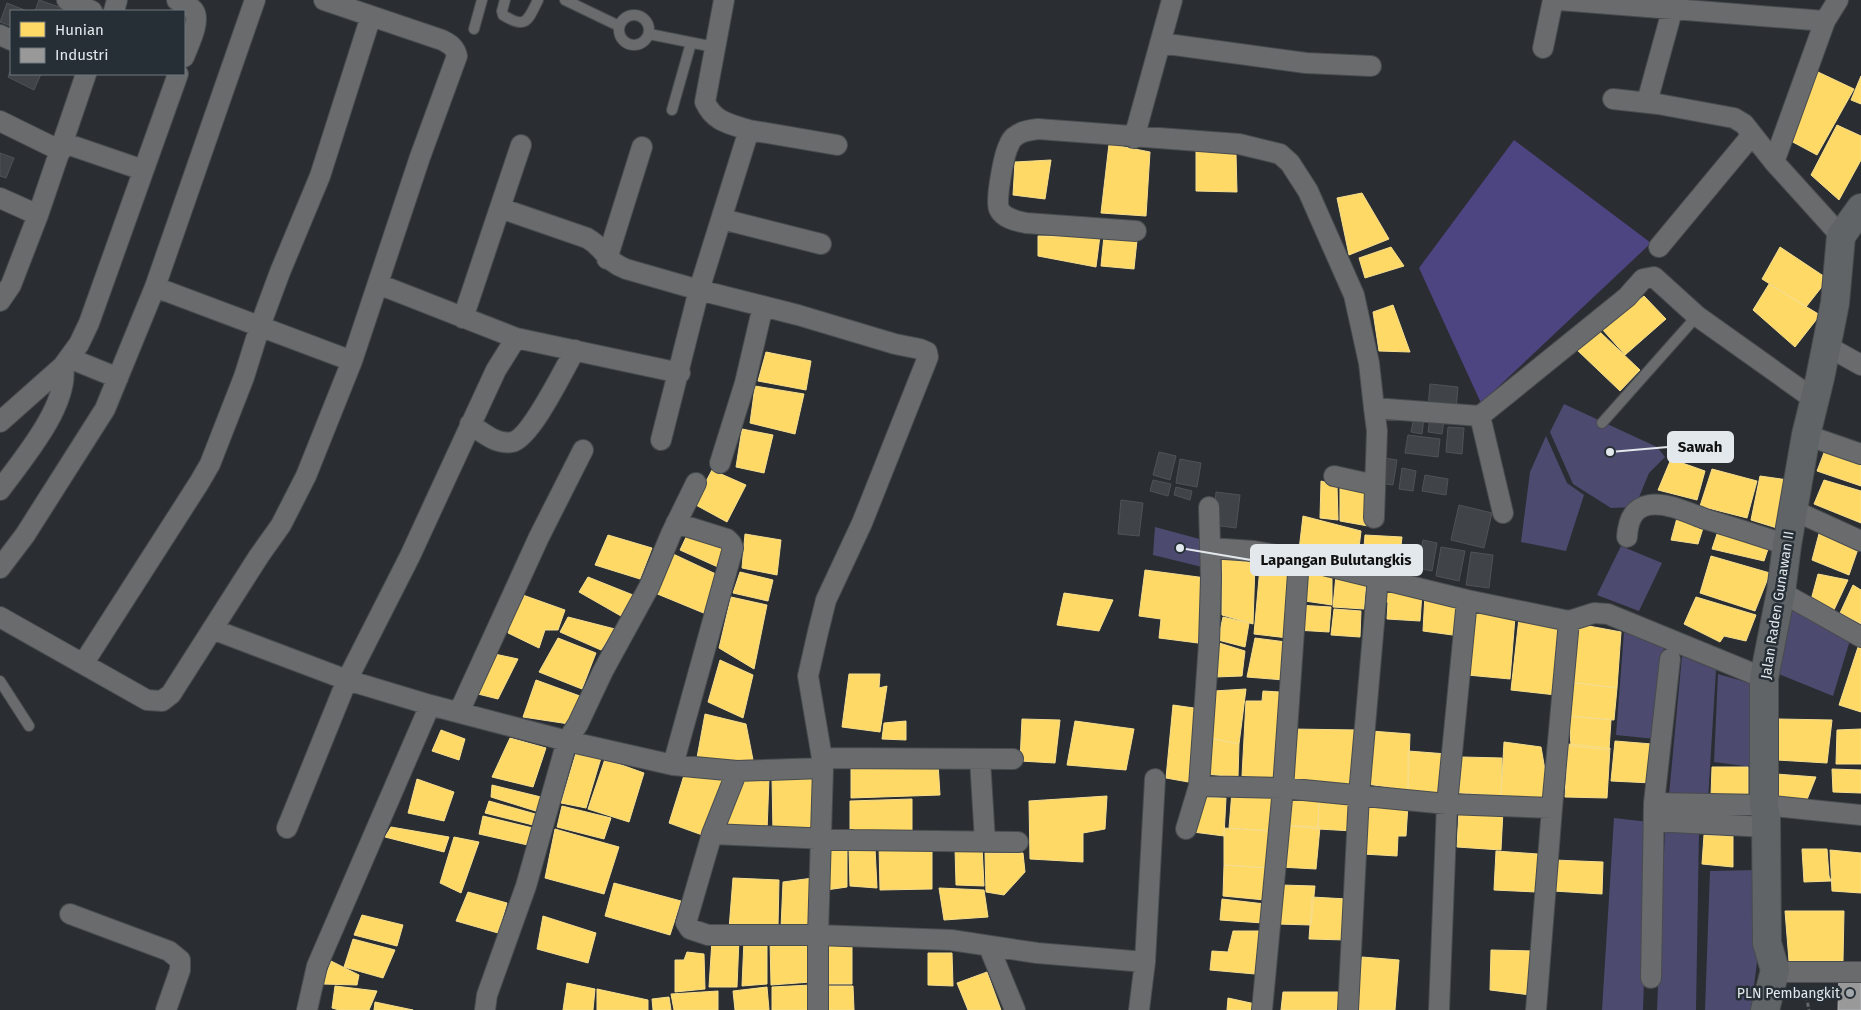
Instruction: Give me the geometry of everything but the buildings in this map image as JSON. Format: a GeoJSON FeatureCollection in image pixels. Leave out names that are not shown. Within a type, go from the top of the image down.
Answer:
{"type":"FeatureCollection","features":[{"type":"Feature","properties":{"kind":"street"},"geometry":{"type":"LineString","coordinates":[[67,0],[90,10]]}},
{"type":"Feature","properties":{"kind":"street"},"geometry":{"type":"LineString","coordinates":[[177,0],[189,6],[194,11],[196,18],[185,54]]}},
{"type":"Feature","properties":{"kind":"street"},"geometry":{"type":"LineString","coordinates":[[0,568],[25,535],[105,409],[155,286],[255,0]]}},
{"type":"Feature","properties":{"kind":"street"},"geometry":{"type":"LineString","coordinates":[[0,617],[147,700],[162,701],[171,694],[212,628],[281,526],[306,476],[352,361],[420,157],[457,56],[451,45],[442,40],[324,0]]}},
{"type":"Feature","properties":{"kind":"street"},"geometry":{"type":"LineString","coordinates":[[724,0],[705,102],[710,112],[718,119],[750,130],[837,145]]}},
{"type":"Feature","properties":{"kind":"street"},"geometry":{"type":"LineString","coordinates":[[1134,138],[1172,0]]}},
{"type":"Feature","properties":{"kind":"street"},"geometry":{"type":"LineString","coordinates":[[1543,48],[1553,0]]}},
{"type":"Feature","properties":{"kind":"street"},"geometry":{"type":"LineString","coordinates":[[1558,0],[1674,5],[1825,21]]}},
{"type":"Feature","properties":{"kind":"street"},"geometry":{"type":"LineString","coordinates":[[1774,162],[1825,21],[1838,0]]}},
{"type":"Feature","properties":{"kind":"street"},"geometry":{"type":"LineString","coordinates":[[1647,102],[1674,5]]}},
{"type":"Feature","properties":{"kind":"street"},"geometry":{"type":"LineString","coordinates":[[83,664],[210,464],[244,377],[280,272],[320,176],[371,16]]}},
{"type":"Feature","properties":{"kind":"street"},"geometry":{"type":"LineString","coordinates":[[1160,43],[1306,63],[1371,66]]}},
{"type":"Feature","properties":{"kind":"street"},"geometry":{"type":"LineString","coordinates":[[3,293],[38,215],[86,75]]}},
{"type":"Feature","properties":{"kind":"street"},"geometry":{"type":"LineString","coordinates":[[2,414],[66,362],[79,344],[89,323],[178,75]]}},
{"type":"Feature","properties":{"kind":"street"},"geometry":{"type":"LineString","coordinates":[[1613,99],[1647,102],[1734,118],[1744,124],[1774,162],[1841,236],[1861,208]]}},
{"type":"Feature","properties":{"kind":"street"},"geometry":{"type":"LineString","coordinates":[[0,121],[62,147],[143,170]]}},
{"type":"Feature","properties":{"kind":"street"},"geometry":{"type":"LineString","coordinates":[[1136,231],[1015,221],[1006,216],[999,209],[999,186],[1009,145],[1016,135],[1038,129],[1134,138],[1238,144],[1280,154],[1290,163],[1308,191],[1354,295],[1369,363],[1377,431],[1374,518]]}},
{"type":"Feature","properties":{"kind":"street"},"geometry":{"type":"LineString","coordinates":[[661,440],[680,373],[699,290],[750,130]]}},
{"type":"Feature","properties":{"kind":"street"},"geometry":{"type":"LineString","coordinates":[[1660,247],[1752,135]]}},
{"type":"Feature","properties":{"kind":"street"},"geometry":{"type":"LineString","coordinates":[[463,318],[522,145]]}},
{"type":"Feature","properties":{"kind":"street"},"geometry":{"type":"LineString","coordinates":[[608,258],[642,147]]}},
{"type":"Feature","properties":{"kind":"street"},"geometry":{"type":"LineString","coordinates":[[0,198],[38,215]]}},
{"type":"Feature","properties":{"kind":"street"},"geometry":{"type":"LineString","coordinates":[[500,208],[587,238],[608,258],[621,267],[895,344],[920,348],[927,352],[928,357],[862,523],[826,600],[808,676],[823,763],[818,935],[818,1010]]}},
{"type":"Feature","properties":{"kind":"street"},"geometry":{"type":"LineString","coordinates":[[722,219],[822,244]]}},
{"type":"Feature","properties":{"kind":"street","name":"Jalan Raden Gunawan II"},"geometry":{"type":"LineString","coordinates":[[1775,970],[1767,944],[1764,816],[1764,678],[1782,592],[1787,545],[1806,435],[1835,303],[1841,236]]}},
{"type":"Feature","properties":{"kind":"street"},"geometry":{"type":"LineString","coordinates":[[1374,408],[1480,416],[1627,297],[1643,279],[1654,277],[1697,316],[1815,400]]}},
{"type":"Feature","properties":{"kind":"street"},"geometry":{"type":"LineString","coordinates":[[378,284],[516,338],[680,373]]}},
{"type":"Feature","properties":{"kind":"street"},"geometry":{"type":"LineString","coordinates":[[155,286],[352,361]]}},
{"type":"Feature","properties":{"kind":"street"},"geometry":{"type":"LineString","coordinates":[[720,463],[745,383],[763,306]]}},
{"type":"Feature","properties":{"kind":"street"},"geometry":{"type":"LineString","coordinates":[[287,828],[347,680],[410,556],[496,370],[516,338]]}},
{"type":"Feature","properties":{"kind":"street"},"geometry":{"type":"LineString","coordinates":[[1825,345],[1861,365]]}},
{"type":"Feature","properties":{"kind":"street"},"geometry":{"type":"LineString","coordinates":[[470,424],[494,440],[512,442],[519,439],[532,425],[575,350]]}},
{"type":"Feature","properties":{"kind":"street"},"geometry":{"type":"LineString","coordinates":[[66,362],[118,378]]}},
{"type":"Feature","properties":{"kind":"street"},"geometry":{"type":"LineString","coordinates":[[0,490],[40,435],[57,404],[64,384],[66,362]]}},
{"type":"Feature","properties":{"kind":"street"},"geometry":{"type":"LineString","coordinates":[[1480,416],[1503,513]]}},
{"type":"Feature","properties":{"kind":"street"},"geometry":{"type":"LineString","coordinates":[[1806,435],[1861,454]]}},
{"type":"Feature","properties":{"kind":"street"},"geometry":{"type":"LineString","coordinates":[[459,712],[539,537],[583,450]]}},
{"type":"Feature","properties":{"kind":"street"},"geometry":{"type":"LineString","coordinates":[[1334,476],[1375,485]]}},
{"type":"Feature","properties":{"kind":"street"},"geometry":{"type":"LineString","coordinates":[[484,1010],[487,994],[526,886],[567,741],[649,587],[676,523],[696,483]]}},
{"type":"Feature","properties":{"kind":"street"},"geometry":{"type":"LineString","coordinates":[[1627,537],[1628,524],[1635,513],[1641,508],[1656,505],[1682,511],[1787,545]]}},
{"type":"Feature","properties":{"kind":"street"},"geometry":{"type":"LineString","coordinates":[[1186,829],[1200,786],[1210,643],[1209,507]]}},
{"type":"Feature","properties":{"kind":"street"},"geometry":{"type":"LineString","coordinates":[[1793,510],[1861,541]]}},
{"type":"Feature","properties":{"kind":"street"},"geometry":{"type":"LineString","coordinates":[[673,765],[733,548],[727,539],[676,523]]}},
{"type":"Feature","properties":{"kind":"street"},"geometry":{"type":"LineString","coordinates":[[1210,548],[1299,559],[1466,600],[1570,621],[1594,613],[1608,614],[1764,678]]}},
{"type":"Feature","properties":{"kind":"street"},"geometry":{"type":"LineString","coordinates":[[1262,1010],[1282,788],[1299,559]]}},
{"type":"Feature","properties":{"kind":"street"},"geometry":{"type":"LineString","coordinates":[[1348,1010],[1359,794],[1378,577]]}},
{"type":"Feature","properties":{"kind":"street"},"geometry":{"type":"LineString","coordinates":[[1782,592],[1861,637]]}},
{"type":"Feature","properties":{"kind":"street"},"geometry":{"type":"LineString","coordinates":[[1439,1010],[1448,804],[1466,600]]}},
{"type":"Feature","properties":{"kind":"street"},"geometry":{"type":"LineString","coordinates":[[1536,1010],[1552,808],[1570,621]]}},
{"type":"Feature","properties":{"kind":"street"},"geometry":{"type":"LineString","coordinates":[[212,628],[347,680],[430,705],[567,741],[673,765],[737,771],[823,763],[1013,759]]}},
{"type":"Feature","properties":{"kind":"street"},"geometry":{"type":"LineString","coordinates":[[1651,978],[1654,812],[1670,659]]}},
{"type":"Feature","properties":{"kind":"street"},"geometry":{"type":"LineString","coordinates":[[307,1010],[317,966],[430,705]]}},
{"type":"Feature","properties":{"kind":"street"},"geometry":{"type":"LineString","coordinates":[[980,759],[985,841]]}},
{"type":"Feature","properties":{"kind":"street"},"geometry":{"type":"LineString","coordinates":[[737,771],[712,834],[686,923],[690,930],[708,935],[818,935],[951,940],[1037,953],[1145,962]]}},
{"type":"Feature","properties":{"kind":"street"},"geometry":{"type":"LineString","coordinates":[[1139,1010],[1145,962],[1155,778]]}},
{"type":"Feature","properties":{"kind":"street"},"geometry":{"type":"LineString","coordinates":[[1200,786],[1282,788],[1448,804],[1552,808]]}},
{"type":"Feature","properties":{"kind":"street"},"geometry":{"type":"LineString","coordinates":[[1654,812],[1764,816],[1861,815]]}},
{"type":"Feature","properties":{"kind":"street"},"geometry":{"type":"LineString","coordinates":[[712,834],[821,840],[1018,842]]}},
{"type":"Feature","properties":{"kind":"street"},"geometry":{"type":"LineString","coordinates":[[70,914],[176,955],[180,960],[180,970],[166,1010]]}},
{"type":"Feature","properties":{"kind":"street"},"geometry":{"type":"LineString","coordinates":[[989,947],[1015,1010]]}},
{"type":"Feature","properties":{"kind":"street"},"geometry":{"type":"LineString","coordinates":[[1765,1010],[1775,970],[1786,972],[1861,972]]}},
{"type":"Feature","properties":{"kind":"lane"},"geometry":{"type":"LineString","coordinates":[[474,29],[482,0]]}},
{"type":"Feature","properties":{"kind":"lane"},"geometry":{"type":"LineString","coordinates":[[505,0],[502,11],[503,15],[520,23],[526,22],[530,17],[538,0]]}},
{"type":"Feature","properties":{"kind":"lane"},"geometry":{"type":"LineString","coordinates":[[565,0],[619,26]]}},
{"type":"Feature","properties":{"kind":"lane"},"geometry":{"type":"LineString","coordinates":[[638,15],[648,22],[649,34],[642,44],[630,45],[621,38],[619,26],[626,17],[638,15]]}},
{"type":"Feature","properties":{"kind":"lane"},"geometry":{"type":"LineString","coordinates":[[649,34],[714,47]]}},
{"type":"Feature","properties":{"kind":"lane"},"geometry":{"type":"LineString","coordinates":[[672,110],[691,43]]}},
{"type":"Feature","properties":{"kind":"lane"},"geometry":{"type":"LineString","coordinates":[[1602,423],[1697,316]]}},
{"type":"Feature","properties":{"kind":"lane"},"geometry":{"type":"LineString","coordinates":[[0,681],[30,726]]}},
{"type":"Feature","properties":{"kind":"shaded area"},"geometry":{"type":"Polygon","coordinates":[[[1514,140],[1651,243],[1481,403],[1419,268],[1514,140]]]}},
{"type":"Feature","properties":{"kind":"shaded area"},"geometry":{"type":"Polygon","coordinates":[[[1564,404],[1657,447],[1665,457],[1649,473],[1635,507],[1611,508],[1573,484],[1550,432],[1564,404]]]}},
{"type":"Feature","properties":{"kind":"shaded area"},"geometry":{"type":"Polygon","coordinates":[[[1546,436],[1567,483],[1584,495],[1566,551],[1521,542],[1530,472],[1546,436]]]}},
{"type":"Feature","properties":{"kind":"shaded area"},"geometry":{"type":"Polygon","coordinates":[[[1155,527],[1207,541],[1202,567],[1153,555],[1155,527]]]}},
{"type":"Feature","properties":{"kind":"shaded area"},"geometry":{"type":"Polygon","coordinates":[[[1621,546],[1662,563],[1639,611],[1597,595],[1621,546]]]}},
{"type":"Feature","properties":{"kind":"shaded area"},"geometry":{"type":"Polygon","coordinates":[[[1787,601],[1851,637],[1833,696],[1774,672],[1787,601]]]}},
{"type":"Feature","properties":{"kind":"shaded area"},"geometry":{"type":"Polygon","coordinates":[[[1624,632],[1664,647],[1655,739],[1616,735],[1624,632]]]}},
{"type":"Feature","properties":{"kind":"shaded area"},"geometry":{"type":"Polygon","coordinates":[[[1682,656],[1716,670],[1708,800],[1669,795],[1682,656]]]}},
{"type":"Feature","properties":{"kind":"shaded area"},"geometry":{"type":"Polygon","coordinates":[[[1718,674],[1753,684],[1752,767],[1714,762],[1718,674]]]}},
{"type":"Feature","properties":{"kind":"shaded area"},"geometry":{"type":"Polygon","coordinates":[[[1614,818],[1649,822],[1643,1010],[1602,1010],[1614,818]]]}},
{"type":"Feature","properties":{"kind":"shaded area"},"geometry":{"type":"Polygon","coordinates":[[[1699,829],[1696,1010],[1657,1010],[1665,830],[1699,829]]]}},
{"type":"Feature","properties":{"kind":"shaded area"},"geometry":{"type":"Polygon","coordinates":[[[1756,870],[1759,946],[1751,1010],[1705,1010],[1710,871],[1756,870]]]}},
{"type":"Feature","properties":{"kind":"place","name":"Sawah"},"geometry":{"type":"Point","coordinates":[1610,452]}},
{"type":"Feature","properties":{"kind":"place","name":"Lapangan Bulutangkis"},"geometry":{"type":"Point","coordinates":[1180,548]}},
{"type":"Feature","properties":{"kind":"place","name":"PLN Pembangkit"},"geometry":{"type":"Point","coordinates":[1850,993]}}]}
